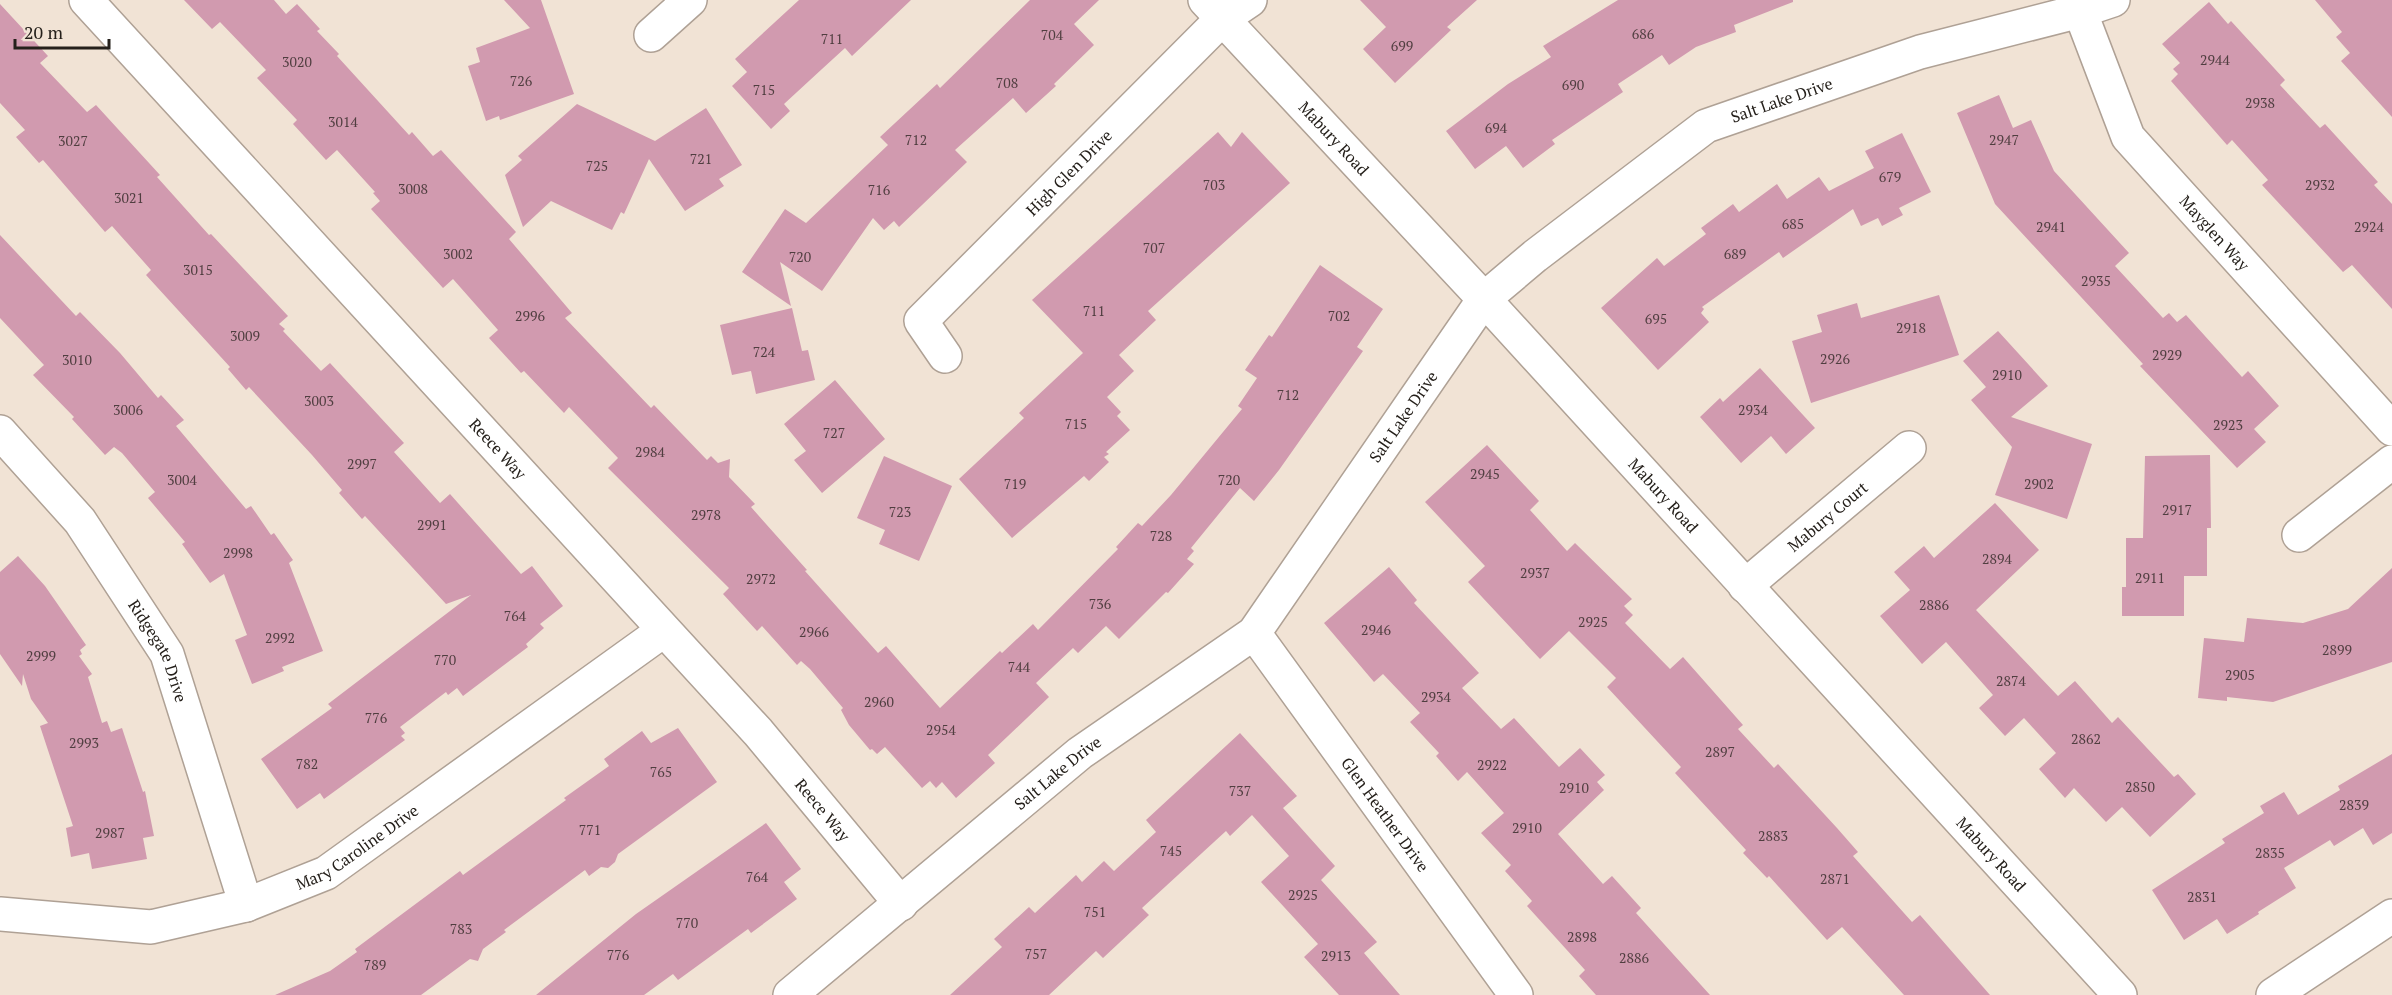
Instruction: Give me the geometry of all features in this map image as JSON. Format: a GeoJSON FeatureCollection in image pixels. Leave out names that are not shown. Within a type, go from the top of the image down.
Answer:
{"type":"FeatureCollection","features":[{"type":"Feature","properties":{"kind":"street","name":"Reece Way"},"geometry":{"type":"LineString","coordinates":[[86,0],[758,732],[901,904]]}},
{"type":"Feature","properties":{"kind":"street"},"geometry":{"type":"LineString","coordinates":[[651,34],[690,0]]}},
{"type":"Feature","properties":{"kind":"street","name":"High Glen Drive"},"geometry":{"type":"LineString","coordinates":[[945,356],[921,321],[1214,10],[1250,0]]}},
{"type":"Feature","properties":{"kind":"street","name":"Salt Lake Drive"},"geometry":{"type":"LineString","coordinates":[[790,995],[1080,753],[1254,633],[1484,299],[1535,256],[1706,126],[1920,52],[2080,11],[2113,0]]}},
{"type":"Feature","properties":{"kind":"street","name":"Mabury Road"},"geometry":{"type":"LineString","coordinates":[[1214,10],[1484,299],[2120,995]]}},
{"type":"Feature","properties":{"kind":"street","name":"Mayglen Way"},"geometry":{"type":"LineString","coordinates":[[2080,11],[2127,137],[2392,429]]}},
{"type":"Feature","properties":{"kind":"street","name":"Ridgegate Drive"},"geometry":{"type":"LineString","coordinates":[[0,432],[80,521],[167,654],[246,905]]}},
{"type":"Feature","properties":{"kind":"street","name":"Mabury Court"},"geometry":{"type":"LineString","coordinates":[[1745,586],[1909,448]]}},
{"type":"Feature","properties":{"kind":"street"},"geometry":{"type":"LineString","coordinates":[[2299,535],[2392,462]]}},
{"type":"Feature","properties":{"kind":"street","name":"Mary Caroline Drive"},"geometry":{"type":"LineString","coordinates":[[0,914],[151,927],[246,905],[326,873],[663,631]]}},
{"type":"Feature","properties":{"kind":"street","name":"Glen Heather Drive"},"geometry":{"type":"LineString","coordinates":[[1254,633],[1516,995]]}},
{"type":"Feature","properties":{"kind":"street"},"geometry":{"type":"LineString","coordinates":[[2273,995],[2392,916]]}},
{"type":"Feature","properties":{"kind":"building"},"geometry":{"type":"Polygon","coordinates":[[[184,0],[274,0],[286,14],[297,4],[320,29],[317,31],[339,54],[337,56],[409,135],[412,132],[433,156],[441,150],[516,232],[509,239],[572,313],[565,318],[651,408],[654,405],[707,460],[711,456],[718,463],[730,459],[729,477],[755,504],[751,507],[878,653],[886,646],[940,708],[1000,651],[1002,653],[1033,624],[1038,630],[1118,549],[1116,547],[1138,523],[1142,526],[1171,495],[1242,409],[1238,406],[1257,378],[1245,370],[1269,335],[1272,337],[1320,265],[1383,309],[1357,347],[1363,351],[1279,470],[1254,501],[1240,488],[1191,548],[1194,551],[1187,559],[1194,564],[1168,593],[1166,592],[1119,639],[1106,626],[1078,653],[1073,648],[1036,683],[1049,697],[988,755],[995,763],[956,798],[942,782],[936,788],[930,781],[922,788],[885,747],[877,754],[872,749],[870,750],[849,725],[841,710],[843,708],[810,669],[801,661],[797,665],[762,626],[757,631],[723,594],[729,588],[608,468],[618,458],[569,407],[564,413],[524,371],[521,373],[489,338],[498,330],[453,279],[443,288],[371,209],[380,201],[373,193],[375,192],[337,150],[326,160],[293,124],[297,120],[257,78],[266,70],[220,22],[212,29],[184,0]]]}},
{"type":"Feature","properties":{"kind":"building"},"geometry":{"type":"Polygon","coordinates":[[[504,0],[541,0],[574,94],[500,120],[499,116],[486,121],[468,66],[480,62],[476,48],[530,28],[504,0]]]}},
{"type":"Feature","properties":{"kind":"building"},"geometry":{"type":"Polygon","coordinates":[[[799,0],[911,0],[852,56],[845,48],[784,104],[790,111],[771,129],[732,86],[747,72],[735,59],[799,0]]]}},
{"type":"Feature","properties":{"kind":"building"},"geometry":{"type":"Polygon","coordinates":[[[1030,0],[1099,0],[1074,24],[1094,45],[1054,84],[1056,86],[1026,113],[1013,98],[955,150],[967,162],[899,227],[894,221],[884,230],[873,218],[822,291],[780,262],[791,306],[742,272],[785,209],[806,223],[888,145],[880,137],[937,84],[940,88],[1030,0]]]}},
{"type":"Feature","properties":{"kind":"building"},"geometry":{"type":"Polygon","coordinates":[[[1360,0],[1477,0],[1447,27],[1451,30],[1395,83],[1363,49],[1386,27],[1360,0]]]}},
{"type":"Feature","properties":{"kind":"building"},"geometry":{"type":"Polygon","coordinates":[[[1618,0],[1793,0],[1793,2],[1734,25],[1736,32],[1696,47],[1669,65],[1662,55],[1618,84],[1623,92],[1552,140],[1555,144],[1523,168],[1506,146],[1475,169],[1446,131],[1508,84],[1551,57],[1543,46],[1618,0]]]}},
{"type":"Feature","properties":{"kind":"building"},"geometry":{"type":"Polygon","coordinates":[[[2315,0],[2392,0],[2392,117],[2341,61],[2350,53],[2336,37],[2342,32],[2315,0]]]}},
{"type":"Feature","properties":{"kind":"building"},"geometry":{"type":"Polygon","coordinates":[[[2209,2],[2228,24],[2231,21],[2285,80],[2280,85],[2320,128],[2325,124],[2378,182],[2374,185],[2392,204],[2392,309],[2352,265],[2343,272],[2262,185],[2268,180],[2232,140],[2227,145],[2171,81],[2178,74],[2173,69],[2180,63],[2162,44],[2209,2]]]}},
{"type":"Feature","properties":{"kind":"building"},"geometry":{"type":"Polygon","coordinates":[[[0,4],[48,56],[40,63],[87,112],[96,105],[160,175],[157,177],[209,235],[211,234],[288,316],[279,324],[285,329],[283,331],[321,371],[330,363],[404,443],[394,452],[440,503],[450,494],[521,574],[532,566],[563,606],[540,624],[544,628],[526,644],[528,647],[463,696],[457,688],[448,695],[446,692],[400,727],[405,733],[401,736],[405,740],[324,799],[320,793],[297,809],[261,759],[332,708],[328,704],[471,595],[446,604],[365,516],[362,519],[339,493],[342,490],[249,387],[246,390],[228,369],[230,367],[146,275],[151,270],[112,226],[105,232],[43,160],[39,163],[16,137],[25,130],[0,103],[0,4]]]}},
{"type":"Feature","properties":{"kind":"building"},"geometry":{"type":"Polygon","coordinates":[[[1999,95],[2013,128],[2031,120],[2054,171],[2129,253],[2115,266],[2163,318],[2169,313],[2177,322],[2186,315],[2242,377],[2248,371],[2279,406],[2254,429],[2266,442],[2237,468],[2140,366],[2143,364],[1995,204],[1957,113],[1999,95]]]}},
{"type":"Feature","properties":{"kind":"building"},"geometry":{"type":"Polygon","coordinates":[[[577,104],[655,141],[706,108],[742,165],[719,179],[724,186],[685,211],[649,159],[624,214],[621,212],[612,230],[551,201],[523,227],[505,175],[522,160],[518,156],[577,104]]]}},
{"type":"Feature","properties":{"kind":"building"},"geometry":{"type":"Polygon","coordinates":[[[1218,132],[1231,147],[1242,132],[1290,183],[1148,311],[1156,320],[1119,355],[1134,371],[1107,397],[1121,412],[1117,416],[1130,430],[1106,452],[1109,454],[1104,457],[1109,462],[1089,481],[1084,476],[1012,538],[959,479],[1024,418],[1019,413],[1083,353],[1032,300],[1218,132]]]}},
{"type":"Feature","properties":{"kind":"building"},"geometry":{"type":"Polygon","coordinates":[[[1902,133],[1931,192],[1899,208],[1903,215],[1882,226],[1878,218],[1861,226],[1853,209],[1783,258],[1779,252],[1702,307],[1704,309],[1701,313],[1709,322],[1658,370],[1601,308],[1657,258],[1664,266],[1706,234],[1701,228],[1733,204],[1739,212],[1777,184],[1787,199],[1819,177],[1829,191],[1874,168],[1865,151],[1902,133]]]}},
{"type":"Feature","properties":{"kind":"building"},"geometry":{"type":"Polygon","coordinates":[[[0,235],[76,316],[80,312],[120,353],[158,398],[161,395],[184,420],[176,426],[246,509],[251,506],[271,535],[274,533],[293,560],[289,563],[323,651],[282,667],[284,671],[252,684],[235,640],[247,635],[224,574],[210,583],[182,544],[185,542],[148,498],[155,492],[122,453],[114,447],[105,455],[72,419],[74,417],[33,375],[44,365],[0,318],[0,235]]]}},
{"type":"Feature","properties":{"kind":"building"},"geometry":{"type":"Polygon","coordinates":[[[1939,295],[1959,355],[1811,403],[1792,341],[1822,332],[1817,315],[1857,303],[1861,318],[1939,295]]]}},
{"type":"Feature","properties":{"kind":"building"},"geometry":{"type":"Polygon","coordinates":[[[792,308],[802,351],[808,350],[815,380],[756,394],[751,371],[732,375],[720,325],[792,308]]]}},
{"type":"Feature","properties":{"kind":"building"},"geometry":{"type":"Polygon","coordinates":[[[1998,331],[2048,386],[2011,417],[2092,444],[2067,519],[1995,495],[2012,447],[1971,400],[1986,387],[1963,361],[1998,331]]]}},
{"type":"Feature","properties":{"kind":"building"},"geometry":{"type":"Polygon","coordinates":[[[1760,368],[1815,428],[1786,454],[1771,436],[1741,463],[1700,417],[1720,398],[1723,402],[1760,368]]]}},
{"type":"Feature","properties":{"kind":"building"},"geometry":{"type":"Polygon","coordinates":[[[835,380],[885,439],[822,493],[794,460],[806,451],[784,424],[835,380]]]}},
{"type":"Feature","properties":{"kind":"building"},"geometry":{"type":"Polygon","coordinates":[[[1487,445],[1539,501],[1530,510],[1567,551],[1575,543],[1632,599],[1624,606],[1633,615],[1625,623],[1670,669],[1683,657],[1743,725],[1738,729],[1774,768],[1778,764],[1837,828],[1858,852],[1853,856],[1912,922],[1920,915],[1990,995],[1904,995],[1842,927],[1827,940],[1769,876],[1767,878],[1743,853],[1746,850],[1675,773],[1681,767],[1607,687],[1616,678],[1569,631],[1540,659],[1468,582],[1485,566],[1425,502],[1487,445]]]}},
{"type":"Feature","properties":{"kind":"building"},"geometry":{"type":"Polygon","coordinates":[[[2210,455],[2211,528],[2207,528],[2207,576],[2184,576],[2184,616],[2122,616],[2122,587],[2126,587],[2126,538],[2143,538],[2145,456],[2210,455]]]}},
{"type":"Feature","properties":{"kind":"building"},"geometry":{"type":"Polygon","coordinates":[[[884,456],[952,486],[919,561],[879,544],[885,530],[857,518],[884,456]]]}},
{"type":"Feature","properties":{"kind":"building"},"geometry":{"type":"Polygon","coordinates":[[[1995,503],[2039,550],[1976,610],[2058,696],[2075,681],[2112,723],[2118,717],[2174,777],[2178,774],[2196,794],[2150,837],[2122,807],[2106,822],[2074,788],[2065,798],[2039,769],[2056,753],[2024,718],[2005,736],[1979,708],[1993,695],[1946,642],[1922,664],[1880,616],[1910,590],[1894,572],[1924,546],[1934,558],[1995,503]]]}},
{"type":"Feature","properties":{"kind":"building"},"geometry":{"type":"Polygon","coordinates":[[[18,556],[45,586],[86,645],[80,650],[82,654],[79,656],[92,674],[88,677],[102,723],[107,721],[111,732],[122,728],[143,792],[145,791],[154,836],[143,838],[147,859],[92,869],[89,853],[71,857],[66,828],[73,826],[40,726],[48,723],[31,699],[23,674],[22,686],[0,654],[0,572],[18,556]]]}},
{"type":"Feature","properties":{"kind":"building"},"geometry":{"type":"Polygon","coordinates":[[[1389,567],[1417,600],[1414,603],[1479,673],[1462,688],[1501,729],[1514,718],[1559,767],[1580,748],[1605,775],[1597,782],[1604,790],[1558,834],[1603,884],[1612,876],[1641,908],[1636,913],[1710,995],[1596,995],[1579,976],[1585,970],[1527,906],[1532,901],[1505,871],[1511,865],[1481,833],[1504,813],[1467,772],[1458,781],[1436,756],[1439,753],[1410,722],[1420,713],[1383,674],[1374,682],[1324,623],[1389,567]]]}},
{"type":"Feature","properties":{"kind":"building"},"geometry":{"type":"Polygon","coordinates":[[[2392,568],[2392,662],[2273,702],[2227,697],[2227,701],[2198,698],[2204,638],[2244,642],[2247,618],[2303,623],[2348,609],[2392,568]]]}},
{"type":"Feature","properties":{"kind":"building"},"geometry":{"type":"Polygon","coordinates":[[[678,728],[717,782],[618,854],[615,862],[608,868],[601,867],[589,876],[585,870],[504,930],[506,932],[483,949],[478,961],[470,959],[421,995],[275,995],[330,971],[357,952],[355,949],[460,871],[463,875],[566,800],[564,798],[609,766],[604,759],[642,731],[651,743],[678,728]]]}},
{"type":"Feature","properties":{"kind":"building"},"geometry":{"type":"Polygon","coordinates":[[[1240,733],[1297,796],[1283,808],[1335,866],[1321,880],[1377,942],[1364,953],[1400,995],[1339,995],[1304,957],[1318,944],[1261,882],[1289,856],[1252,815],[1230,836],[1226,831],[1142,908],[1149,915],[1103,958],[1096,951],[1049,995],[950,995],[1002,947],[994,939],[1029,907],[1035,913],[1076,875],[1082,882],[1104,861],[1114,871],[1156,832],[1146,820],[1240,733]]]}},
{"type":"Feature","properties":{"kind":"building"},"geometry":{"type":"Polygon","coordinates":[[[2392,754],[2392,833],[2373,845],[2363,828],[2334,846],[2330,840],[2284,868],[2296,888],[2258,912],[2259,914],[2227,934],[2217,919],[2184,940],[2152,890],[2225,843],[2222,839],[2264,813],[2260,806],[2284,792],[2298,815],[2340,790],[2338,786],[2392,754]]]}},
{"type":"Feature","properties":{"kind":"building"},"geometry":{"type":"Polygon","coordinates":[[[766,823],[801,869],[784,882],[797,899],[751,933],[748,929],[678,980],[673,974],[644,995],[536,995],[636,914],[766,823]]]}}]}
